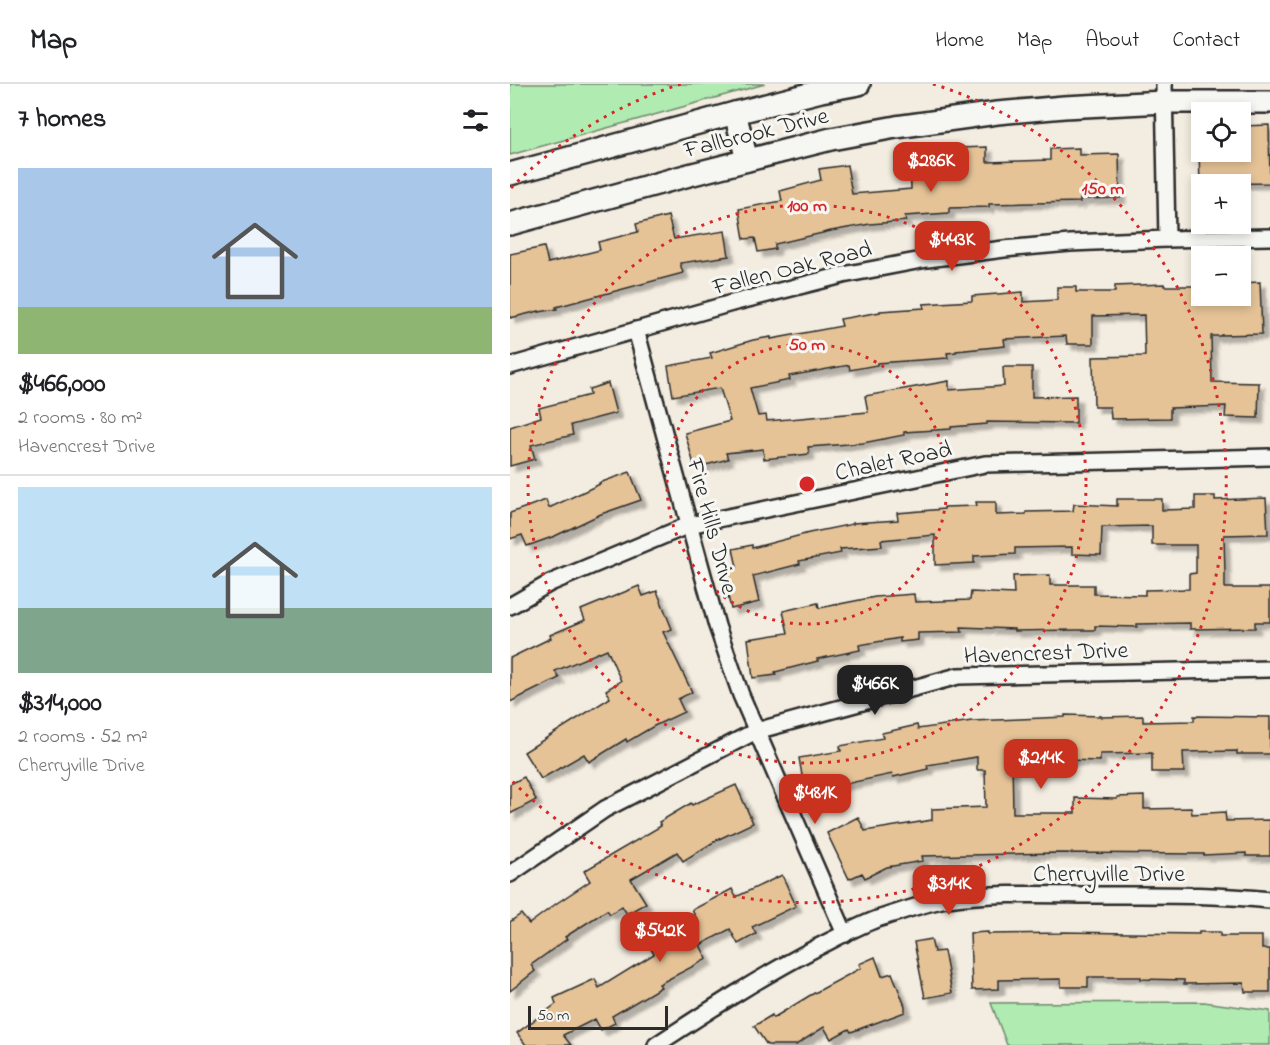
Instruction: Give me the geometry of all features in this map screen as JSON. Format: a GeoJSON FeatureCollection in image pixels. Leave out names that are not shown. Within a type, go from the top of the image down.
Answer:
{"type":"FeatureCollection","features":[{"type":"Feature","properties":{"kind":"main road","name":"Fallbrook Drive"},"geometry":{"type":"LineString","coordinates":[[510,174],[735,113],[821,91],[859,84]]}},
{"type":"Feature","properties":{"kind":"main road","name":"Fallbrook Drive"},"geometry":{"type":"LineString","coordinates":[[510,224],[747,160],[850,135],[896,127],[997,112],[1064,107],[1165,93],[1270,102]]}},
{"type":"Feature","properties":{"kind":"main road"},"geometry":{"type":"LineString","coordinates":[[735,113],[747,160]]}},
{"type":"Feature","properties":{"kind":"street"},"geometry":{"type":"LineString","coordinates":[[1165,93],[1167,238]]}},
{"type":"Feature","properties":{"kind":"street","name":"Fallen Oak Road"},"geometry":{"type":"LineString","coordinates":[[510,366],[843,275],[927,259],[1070,243],[1167,238],[1270,237]]}},
{"type":"Feature","properties":{"kind":"street","name":"Fire Hills Drive"},"geometry":{"type":"LineString","coordinates":[[636,330],[717,626],[756,731]]}},
{"type":"Feature","properties":{"kind":"street","name":"Chalet Road"},"geometry":{"type":"LineString","coordinates":[[510,606],[550,584],[689,525],[985,464],[1270,457]]}},
{"type":"Feature","properties":{"kind":"street","name":"Havencrest Drive"},"geometry":{"type":"LineString","coordinates":[[510,874],[605,809],[756,731],[958,676],[1270,669]]}},
{"type":"Feature","properties":{"kind":"street"},"geometry":{"type":"LineString","coordinates":[[756,731],[845,934]]}},
{"type":"Feature","properties":{"kind":"street","name":"Cherryville Drive"},"geometry":{"type":"LineString","coordinates":[[656,1045],[724,1000],[789,962],[875,920],[945,900],[984,896],[1194,895],[1270,900]]}},
{"type":"Feature","properties":{"kind":"green space"},"geometry":{"type":"Polygon","coordinates":[[[510,84],[765,84],[510,155],[510,84]]]}},
{"type":"Feature","properties":{"kind":"green space"},"geometry":{"type":"Polygon","coordinates":[[[1204,1002],[1270,1011],[1270,1045],[1007,1045],[991,1003],[1204,1002]]]}},
{"type":"Feature","properties":{"kind":"building"},"geometry":{"type":"Polygon","coordinates":[[[1269,125],[1270,183],[1251,183],[1251,174],[1200,174],[1199,162],[1251,162],[1251,126],[1269,125]]]}},
{"type":"Feature","properties":{"kind":"building"},"geometry":{"type":"Polygon","coordinates":[[[987,147],[987,162],[1050,160],[1050,149],[1079,148],[1079,155],[1119,154],[1120,198],[949,208],[949,213],[905,216],[906,221],[831,231],[775,244],[775,249],[758,252],[755,238],[744,239],[739,209],[782,201],[780,191],[821,180],[819,169],[847,165],[852,194],[911,189],[910,164],[959,161],[959,148],[987,147]]]}},
{"type":"Feature","properties":{"kind":"building"},"geometry":{"type":"Polygon","coordinates":[[[668,216],[674,239],[725,231],[729,256],[680,263],[683,273],[556,307],[557,309],[510,318],[510,254],[544,247],[548,263],[600,250],[598,242],[638,232],[636,224],[668,216]]]}},
{"type":"Feature","properties":{"kind":"building"},"geometry":{"type":"Polygon","coordinates":[[[1251,282],[1260,282],[1262,334],[1211,336],[1212,382],[1259,383],[1258,418],[1225,417],[1226,406],[1170,408],[1170,418],[1111,419],[1110,407],[1094,407],[1093,357],[1145,356],[1144,315],[1093,316],[1093,344],[1067,344],[1066,336],[1004,339],[1005,346],[956,351],[947,353],[948,358],[877,363],[877,365],[850,370],[849,365],[789,376],[790,380],[750,388],[758,416],[766,415],[767,421],[868,412],[865,396],[949,381],[949,390],[1004,386],[1003,367],[1032,367],[1032,397],[1076,396],[1076,423],[987,422],[987,424],[951,427],[951,429],[904,432],[904,435],[863,443],[808,447],[809,454],[764,459],[763,449],[726,453],[728,459],[695,468],[685,433],[730,421],[720,388],[673,396],[668,366],[712,358],[710,353],[753,340],[771,337],[771,339],[842,326],[840,319],[880,311],[924,308],[923,304],[972,301],[972,296],[1023,292],[1023,302],[1057,300],[1057,287],[1076,287],[1076,292],[1115,292],[1115,286],[1164,284],[1164,286],[1191,286],[1191,306],[1251,306],[1251,282]]]}},
{"type":"Feature","properties":{"kind":"building"},"geometry":{"type":"Polygon","coordinates":[[[608,383],[616,413],[571,425],[573,435],[531,445],[535,459],[510,466],[510,427],[541,417],[539,408],[590,395],[589,389],[608,383]]]}},
{"type":"Feature","properties":{"kind":"building"},"geometry":{"type":"Polygon","coordinates":[[[630,472],[641,500],[601,514],[555,536],[527,546],[522,535],[510,539],[510,513],[546,500],[549,508],[599,483],[630,472]]]}},
{"type":"Feature","properties":{"kind":"building"},"geometry":{"type":"Polygon","coordinates":[[[1195,496],[1215,496],[1215,500],[1266,498],[1268,534],[1224,535],[1225,588],[1270,588],[1270,622],[1255,622],[1255,628],[1190,629],[1190,623],[1137,624],[1137,627],[1095,626],[1095,630],[1014,631],[1014,629],[961,627],[962,632],[918,633],[918,640],[900,642],[900,638],[859,645],[860,650],[817,659],[818,661],[775,672],[776,675],[753,678],[748,639],[788,633],[783,611],[818,603],[819,608],[875,597],[914,594],[915,602],[970,600],[971,592],[1014,594],[1013,576],[1050,575],[1050,585],[1094,585],[1094,594],[1145,595],[1145,590],[1189,589],[1189,574],[1196,573],[1196,545],[1152,545],[1152,526],[1102,527],[1101,555],[1072,554],[1072,547],[1015,548],[1015,554],[974,556],[974,563],[935,565],[935,535],[881,540],[882,546],[840,549],[841,553],[799,561],[800,564],[753,576],[759,602],[731,609],[722,570],[737,567],[733,549],[752,545],[752,548],[853,523],[898,520],[897,513],[944,509],[944,507],[977,506],[976,502],[996,502],[996,515],[1026,514],[1026,512],[1073,511],[1074,504],[1117,506],[1117,499],[1162,499],[1162,510],[1195,509],[1195,496]]]}},
{"type":"Feature","properties":{"kind":"building"},"geometry":{"type":"Polygon","coordinates":[[[639,586],[643,596],[657,591],[672,629],[663,632],[692,692],[678,699],[684,712],[627,742],[626,739],[589,762],[584,754],[541,779],[524,752],[610,698],[606,690],[621,681],[607,649],[555,671],[559,678],[510,702],[510,658],[551,638],[550,635],[585,620],[581,610],[639,586]]]}},
{"type":"Feature","properties":{"kind":"building"},"geometry":{"type":"Polygon","coordinates":[[[1065,715],[1143,716],[1143,722],[1194,721],[1194,716],[1270,717],[1270,754],[1237,754],[1237,751],[1183,752],[1184,772],[1152,772],[1152,753],[1100,754],[1100,761],[1064,760],[1064,755],[1012,756],[1013,813],[1075,813],[1075,798],[1117,799],[1117,797],[1144,796],[1144,809],[1191,808],[1192,814],[1225,812],[1226,821],[1270,820],[1270,856],[1246,856],[1246,853],[1204,855],[1057,853],[922,856],[923,861],[887,867],[865,878],[862,873],[849,879],[827,833],[858,817],[865,831],[932,820],[932,809],[986,807],[985,770],[977,770],[977,757],[927,765],[928,769],[893,777],[892,774],[840,785],[841,787],[805,793],[799,758],[841,751],[840,746],[883,738],[882,733],[917,725],[918,729],[972,721],[1065,717],[1065,715]]]}},
{"type":"Feature","properties":{"kind":"building"},"geometry":{"type":"Polygon","coordinates":[[[524,777],[536,800],[510,814],[510,784],[524,777]]]}},
{"type":"Feature","properties":{"kind":"building"},"geometry":{"type":"Polygon","coordinates":[[[736,785],[753,823],[717,840],[683,861],[677,852],[631,879],[646,903],[627,914],[622,906],[610,914],[607,910],[565,937],[567,939],[531,965],[535,971],[510,991],[510,922],[521,914],[529,924],[590,881],[584,871],[661,826],[659,822],[691,803],[692,805],[736,785]]]}},
{"type":"Feature","properties":{"kind":"building"},"geometry":{"type":"Polygon","coordinates":[[[782,875],[796,906],[752,927],[756,934],[738,944],[730,929],[700,945],[707,959],[659,984],[661,987],[612,1016],[615,1023],[601,1030],[595,1019],[563,1035],[571,1045],[526,1045],[517,1033],[556,1004],[554,998],[595,979],[599,988],[654,954],[651,949],[699,924],[692,910],[732,889],[736,897],[782,875]]]}},
{"type":"Feature","properties":{"kind":"building"},"geometry":{"type":"Polygon","coordinates":[[[988,932],[988,934],[1061,932],[1199,934],[1199,932],[1220,932],[1220,936],[1262,936],[1262,949],[1270,949],[1270,992],[1245,992],[1244,983],[1184,984],[1184,980],[1141,979],[1141,977],[1088,977],[1088,987],[1061,987],[1061,979],[999,980],[999,989],[972,990],[970,933],[988,932]]]}},
{"type":"Feature","properties":{"kind":"building"},"geometry":{"type":"Polygon","coordinates":[[[931,939],[934,952],[944,951],[952,993],[925,998],[914,942],[931,939]]]}},
{"type":"Feature","properties":{"kind":"building"},"geometry":{"type":"Polygon","coordinates":[[[875,957],[882,976],[892,973],[905,1006],[905,1012],[851,1032],[849,1029],[831,1039],[824,1027],[796,1045],[767,1045],[754,1026],[772,1015],[773,1018],[861,968],[859,964],[875,957]]]}}]}
